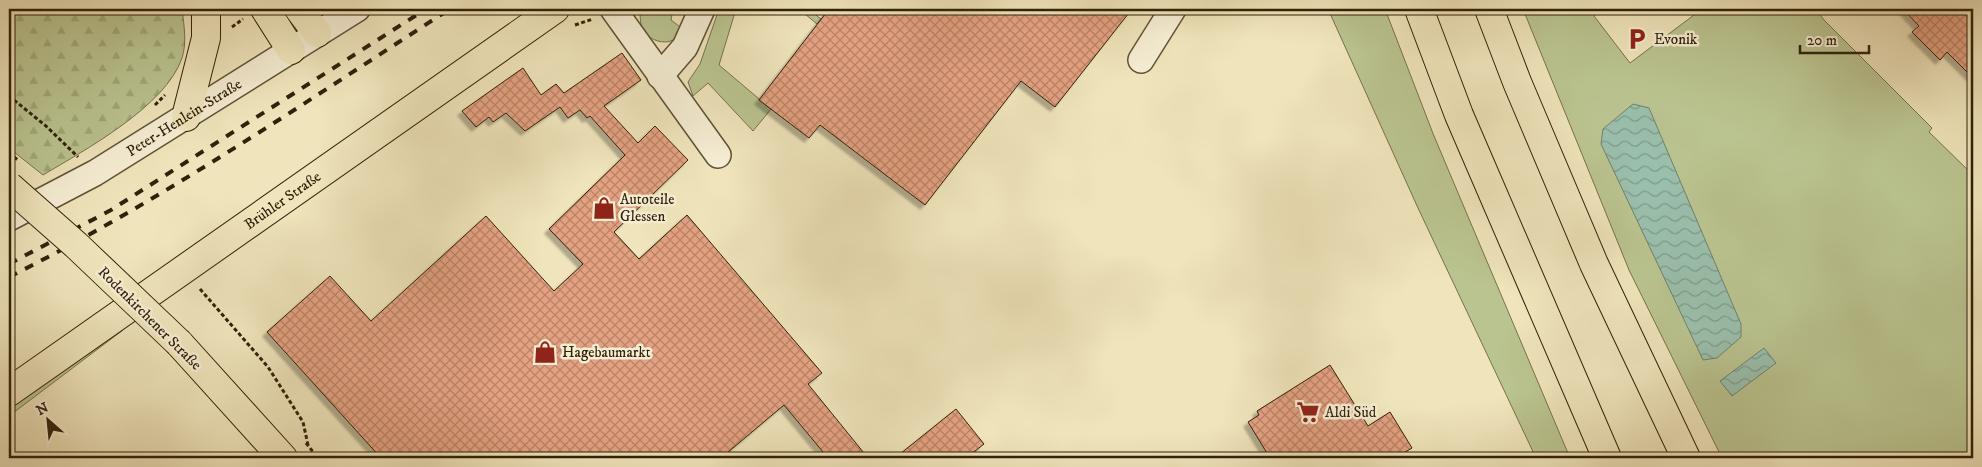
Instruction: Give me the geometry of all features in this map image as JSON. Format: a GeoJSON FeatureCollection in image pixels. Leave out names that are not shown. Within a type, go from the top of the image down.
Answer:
{"type":"FeatureCollection","features":[{"type":"Feature","properties":{"kind":"main road"},"geometry":{"type":"LineString","coordinates":[[186,117],[206,38],[206,9]]}},
{"type":"Feature","properties":{"kind":"main road"},"geometry":{"type":"LineString","coordinates":[[265,9],[291,50]]}},
{"type":"Feature","properties":{"kind":"main road"},"geometry":{"type":"LineString","coordinates":[[299,9],[317,34]]}},
{"type":"Feature","properties":{"kind":"main road","name":"Brühler Straße"},"geometry":{"type":"LineString","coordinates":[[9,392],[555,9]]}},
{"type":"Feature","properties":{"kind":"main road"},"geometry":{"type":"LineString","coordinates":[[1419,9],[1459,115],[1607,458]]}},
{"type":"Feature","properties":{"kind":"main road"},"geometry":{"type":"LineString","coordinates":[[1489,9],[1517,82],[1594,264],[1686,458]]}},
{"type":"Feature","properties":{"kind":"main road","name":"Rodenkirchener Straße"},"geometry":{"type":"LineString","coordinates":[[9,186],[76,245],[179,343],[283,458]]}},
{"type":"Feature","properties":{"kind":"street","name":"Peter-Henlein-Straße"},"geometry":{"type":"LineString","coordinates":[[9,218],[95,173],[357,9]]}},
{"type":"Feature","properties":{"kind":"street"},"geometry":{"type":"LineString","coordinates":[[613,9],[718,155]]}},
{"type":"Feature","properties":{"kind":"street"},"geometry":{"type":"LineString","coordinates":[[660,76],[685,47],[702,9]]}},
{"type":"Feature","properties":{"kind":"street"},"geometry":{"type":"LineString","coordinates":[[1141,60],[1173,9]]}},
{"type":"Feature","properties":{"kind":"path"},"geometry":{"type":"LineString","coordinates":[[152,109],[170,88]]}},
{"type":"Feature","properties":{"kind":"path"},"geometry":{"type":"LineString","coordinates":[[9,96],[46,126],[95,173]]}},
{"type":"Feature","properties":{"kind":"path"},"geometry":{"type":"LineString","coordinates":[[9,135],[12,138],[9,143]]}},
{"type":"Feature","properties":{"kind":"path"},"geometry":{"type":"LineString","coordinates":[[9,153],[14,157]]}},
{"type":"Feature","properties":{"kind":"path"},"geometry":{"type":"LineString","coordinates":[[194,283],[268,368],[303,422],[308,445]]}},
{"type":"Feature","properties":{"kind":"green space"},"geometry":{"type":"Polygon","coordinates":[[[9,9],[182,9],[185,40],[184,52],[173,76],[142,110],[101,140],[43,175],[9,148],[9,9]]]}},
{"type":"Feature","properties":{"kind":"green space"},"geometry":{"type":"Polygon","coordinates":[[[640,9],[673,9],[671,20],[684,30],[673,40],[661,42],[653,39],[643,30],[640,21],[640,9]]]}},
{"type":"Feature","properties":{"kind":"green space"},"geometry":{"type":"Polygon","coordinates":[[[719,9],[736,9],[719,65],[771,109],[753,131],[708,83],[693,96],[688,82],[700,64],[719,9]]]}},
{"type":"Feature","properties":{"kind":"green space"},"geometry":{"type":"Polygon","coordinates":[[[799,9],[808,9],[821,19],[817,24],[799,9]]]}},
{"type":"Feature","properties":{"kind":"green space"},"geometry":{"type":"Polygon","coordinates":[[[1328,9],[1385,9],[1434,136],[1570,458],[1536,458],[1418,208],[1328,9]]]}},
{"type":"Feature","properties":{"kind":"green space"},"geometry":{"type":"Polygon","coordinates":[[[1523,9],[1598,9],[1594,16],[1630,63],[1702,9],[1816,9],[1824,20],[1932,128],[1929,132],[1973,175],[1973,458],[1722,458],[1629,270],[1523,9]]]}},
{"type":"Feature","properties":{"kind":"green space"},"geometry":{"type":"Polygon","coordinates":[[[122,327],[123,330],[9,416],[9,406],[122,327]]]}},
{"type":"Feature","properties":{"kind":"water"},"geometry":{"type":"Polygon","coordinates":[[[1633,104],[1649,108],[1741,324],[1741,337],[1717,358],[1703,360],[1601,144],[1603,129],[1633,104]]]}},
{"type":"Feature","properties":{"kind":"water"},"geometry":{"type":"Polygon","coordinates":[[[1764,348],[1776,363],[1732,396],[1720,381],[1764,348]]]}},
{"type":"Feature","properties":{"kind":"building"},"geometry":{"type":"Polygon","coordinates":[[[829,9],[1132,9],[1055,107],[1021,81],[925,205],[820,125],[809,138],[759,100],[829,9]]]}},
{"type":"Feature","properties":{"kind":"building"},"geometry":{"type":"Polygon","coordinates":[[[1903,9],[1967,9],[1973,15],[1973,78],[1947,52],[1940,60],[1912,32],[1919,26],[1903,9]]]}},
{"type":"Feature","properties":{"kind":"building","name":"Hagebaumarkt"},"geometry":{"type":"Polygon","coordinates":[[[622,53],[641,80],[604,106],[638,143],[655,126],[688,160],[614,232],[639,259],[687,215],[822,373],[808,384],[868,458],[828,458],[784,405],[721,458],[381,458],[267,332],[330,276],[371,321],[486,216],[554,291],[583,264],[549,229],[625,155],[590,116],[587,118],[580,110],[568,118],[560,107],[525,131],[506,113],[493,122],[489,117],[476,127],[462,111],[523,68],[541,95],[556,84],[564,93],[622,53]]]}},
{"type":"Feature","properties":{"kind":"building","name":"Aldi Süd"},"geometry":{"type":"Polygon","coordinates":[[[1330,365],[1368,426],[1390,412],[1412,448],[1395,458],[1270,458],[1248,422],[1259,415],[1257,411],[1330,365]]]}},
{"type":"Feature","properties":{"kind":"building"},"geometry":{"type":"Polygon","coordinates":[[[956,409],[984,444],[966,458],[895,458],[956,409]]]}},
{"type":"Feature","properties":{"kind":"railway"},"geometry":{"type":"LineString","coordinates":[[9,264],[111,210],[426,9]]}},
{"type":"Feature","properties":{"kind":"railway"},"geometry":{"type":"LineString","coordinates":[[9,277],[122,216],[178,183],[450,9]]}},
{"type":"Feature","properties":{"kind":"place","name":"Evonik"},"geometry":{"type":"Point","coordinates":[1637,39]}},
{"type":"Feature","properties":{"kind":"place","name":"Autoteile Glessen"},"geometry":{"type":"Point","coordinates":[604,208]}},
{"type":"Feature","properties":{"kind":"place","name":"Hagebaumarkt"},"geometry":{"type":"Point","coordinates":[545,352]}},
{"type":"Feature","properties":{"kind":"place","name":"Aldi Süd"},"geometry":{"type":"Point","coordinates":[1308,412]}}]}
